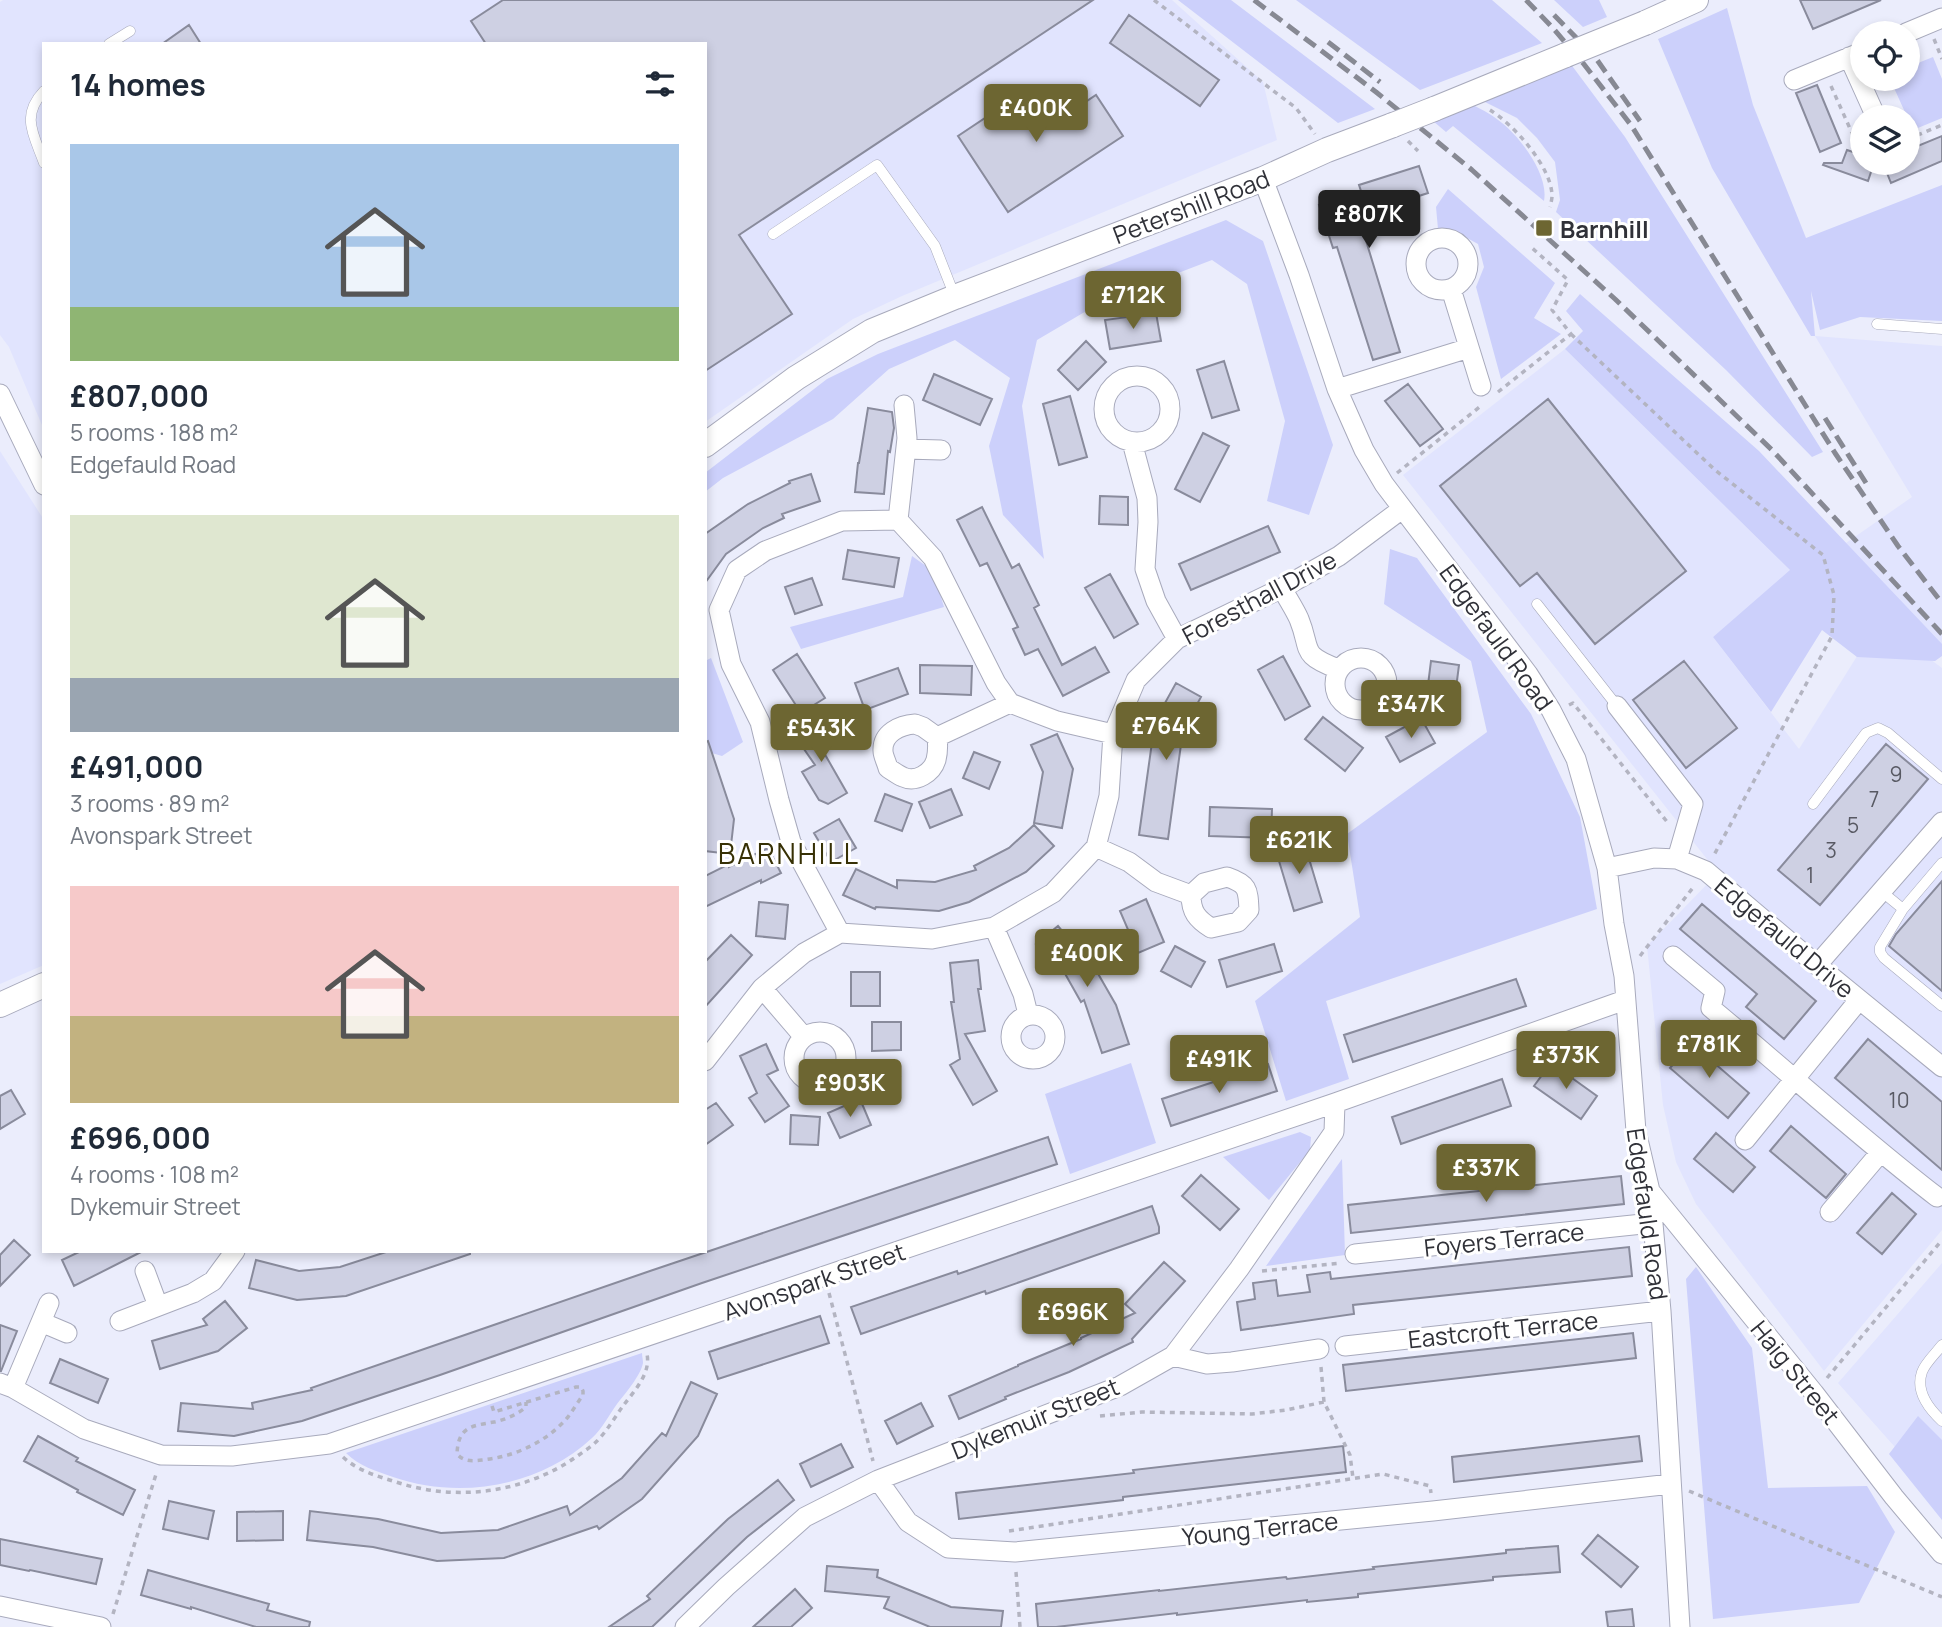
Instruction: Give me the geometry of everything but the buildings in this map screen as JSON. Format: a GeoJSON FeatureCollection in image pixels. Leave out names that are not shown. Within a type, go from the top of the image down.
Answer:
{"type":"FeatureCollection","features":[{"type":"Feature","properties":{"kind":"street","name":"Petershill Road"},"geometry":{"type":"LineString","coordinates":[[707,444],[796,378],[872,331],[1263,178],[1645,23],[1686,2]]}},
{"type":"Feature","properties":{"kind":"street"},"geometry":{"type":"LineString","coordinates":[[1920,27],[1942,18]]}},
{"type":"Feature","properties":{"kind":"street"},"geometry":{"type":"LineString","coordinates":[[1794,80],[1850,57]]}},
{"type":"Feature","properties":{"kind":"street","name":"Edgefauld Road"},"geometry":{"type":"LineString","coordinates":[[1263,178],[1337,389],[1364,450],[1384,484],[1528,674],[1551,710],[1576,759],[1608,868],[1614,924],[1624,976],[1636,1130],[1650,1191],[1661,1311],[1680,1627]]}},
{"type":"Feature","properties":{"kind":"street"},"geometry":{"type":"LineString","coordinates":[[1451,289],[1481,386]]}},
{"type":"Feature","properties":{"kind":"street"},"geometry":{"type":"LineString","coordinates":[[1337,389],[1469,348]]}},
{"type":"Feature","properties":{"kind":"street"},"geometry":{"type":"LineString","coordinates":[[0,394],[42,481]]}},
{"type":"Feature","properties":{"kind":"street"},"geometry":{"type":"LineString","coordinates":[[898,520],[907,438],[904,405]]}},
{"type":"Feature","properties":{"kind":"street"},"geometry":{"type":"LineString","coordinates":[[1132,442],[1147,498],[1144,569],[1156,601],[1177,639]]}},
{"type":"Feature","properties":{"kind":"street"},"geometry":{"type":"LineString","coordinates":[[906,449],[941,450]]}},
{"type":"Feature","properties":{"kind":"street","name":"Foresthall Drive"},"geometry":{"type":"LineString","coordinates":[[840,933],[932,939],[995,927],[1053,893],[1096,847],[1109,796],[1113,734],[1136,680],[1177,639],[1282,588],[1339,556],[1402,509]]}},
{"type":"Feature","properties":{"kind":"street"},"geometry":{"type":"LineString","coordinates":[[711,1040],[762,988],[804,953],[840,933],[792,842],[760,722],[731,664],[712,609],[737,570],[765,551],[842,520],[898,520],[933,558],[996,682],[1010,703],[1056,721],[1113,734]]}},
{"type":"Feature","properties":{"kind":"street"},"geometry":{"type":"LineString","coordinates":[[1282,588],[1299,619],[1306,647],[1314,659],[1338,669]]}},
{"type":"Feature","properties":{"kind":"street"},"geometry":{"type":"LineString","coordinates":[[937,737],[1010,703]]}},
{"type":"Feature","properties":{"kind":"street"},"geometry":{"type":"LineString","coordinates":[[1617,706],[1693,804],[1680,850]]}},
{"type":"Feature","properties":{"kind":"street"},"geometry":{"type":"LineString","coordinates":[[1817,965],[1942,822]]}},
{"type":"Feature","properties":{"kind":"street"},"geometry":{"type":"LineString","coordinates":[[1096,847],[1129,862],[1156,882],[1191,895]]}},
{"type":"Feature","properties":{"kind":"street","name":"Edgefauld Drive"},"geometry":{"type":"LineString","coordinates":[[1608,868],[1680,850],[1942,1068]]}},
{"type":"Feature","properties":{"kind":"street"},"geometry":{"type":"LineString","coordinates":[[995,927],[1023,994],[1028,1014]]}},
{"type":"Feature","properties":{"kind":"street"},"geometry":{"type":"LineString","coordinates":[[1673,956],[1715,991],[1712,1008],[1880,1153],[1937,1197]]}},
{"type":"Feature","properties":{"kind":"street"},"geometry":{"type":"LineString","coordinates":[[0,1005],[42,986]]}},
{"type":"Feature","properties":{"kind":"street"},"geometry":{"type":"LineString","coordinates":[[762,988],[804,1037]]}},
{"type":"Feature","properties":{"kind":"street","name":"Avonspark Street"},"geometry":{"type":"LineString","coordinates":[[7,1385],[84,1429],[161,1455],[232,1456],[329,1444],[1335,1103],[1625,1000]]}},
{"type":"Feature","properties":{"kind":"street"},"geometry":{"type":"LineString","coordinates":[[1745,1140],[1859,1000]]}},
{"type":"Feature","properties":{"kind":"street","name":"Dykemuir Street"},"geometry":{"type":"LineString","coordinates":[[684,1627],[805,1517],[878,1480],[1120,1386],[1173,1356],[1239,1269],[1334,1132],[1335,1103]]}},
{"type":"Feature","properties":{"kind":"street"},"geometry":{"type":"LineString","coordinates":[[1830,1212],[1880,1153]]}},
{"type":"Feature","properties":{"kind":"street","name":"Haig Street"},"geometry":{"type":"LineString","coordinates":[[1650,1191],[1942,1554]]}},
{"type":"Feature","properties":{"kind":"street","name":"Foyers Terrace"},"geometry":{"type":"LineString","coordinates":[[1355,1254],[1652,1223]]}},
{"type":"Feature","properties":{"kind":"street"},"geometry":{"type":"LineString","coordinates":[[120,1321],[193,1293],[213,1281],[234,1253]]}},
{"type":"Feature","properties":{"kind":"street"},"geometry":{"type":"LineString","coordinates":[[145,1271],[159,1306]]}},
{"type":"Feature","properties":{"kind":"street"},"geometry":{"type":"LineString","coordinates":[[7,1385],[49,1303]]}},
{"type":"Feature","properties":{"kind":"street","name":"Eastcroft Terrace"},"geometry":{"type":"LineString","coordinates":[[1345,1346],[1661,1311]]}},
{"type":"Feature","properties":{"kind":"street"},"geometry":{"type":"LineString","coordinates":[[41,1322],[67,1333]]}},
{"type":"Feature","properties":{"kind":"street"},"geometry":{"type":"LineString","coordinates":[[1173,1356],[1207,1364],[1319,1349]]}},
{"type":"Feature","properties":{"kind":"street","name":"Young Terrace"},"geometry":{"type":"LineString","coordinates":[[878,1480],[908,1522],[948,1548],[1014,1552],[1433,1511],[1671,1484]]}},
{"type":"Feature","properties":{"kind":"street"},"geometry":{"type":"LineString","coordinates":[[0,1606],[107,1621]]}},
{"type":"Feature","properties":{"kind":"lane"},"geometry":{"type":"LineString","coordinates":[[112,42],[130,31]]}},
{"type":"Feature","properties":{"kind":"lane"},"geometry":{"type":"LineString","coordinates":[[42,93],[29,117],[42,157]]}},
{"type":"Feature","properties":{"kind":"lane"},"geometry":{"type":"LineString","coordinates":[[774,234],[877,165],[935,246],[955,297]]}},
{"type":"Feature","properties":{"kind":"lane"},"geometry":{"type":"LineString","coordinates":[[1877,324],[1942,329]]}},
{"type":"Feature","properties":{"kind":"lane"},"geometry":{"type":"LineString","coordinates":[[1537,604],[1617,706]]}},
{"type":"Feature","properties":{"kind":"lane"},"geometry":{"type":"LineString","coordinates":[[1813,804],[1866,733],[1878,728],[1888,733],[1942,779]]}},
{"type":"Feature","properties":{"kind":"lane"},"geometry":{"type":"LineString","coordinates":[[1942,863],[1903,909],[1880,947],[1880,953],[1942,1006]]}},
{"type":"Feature","properties":{"kind":"lane"},"geometry":{"type":"LineString","coordinates":[[1881,891],[1903,909]]}},
{"type":"Feature","properties":{"kind":"lane"},"geometry":{"type":"LineString","coordinates":[[1942,1345],[1922,1372],[1920,1388],[1928,1408],[1942,1421]]}},
{"type":"Feature","properties":{"kind":"path"},"geometry":{"type":"LineString","coordinates":[[1154,0],[1296,108],[1327,150]]}},
{"type":"Feature","properties":{"kind":"path"},"geometry":{"type":"LineString","coordinates":[[1823,69],[1850,129]]}},
{"type":"Feature","properties":{"kind":"path"},"geometry":{"type":"LineString","coordinates":[[1473,93],[1478,102],[1503,118],[1528,144],[1548,177],[1552,194],[1550,207]]}},
{"type":"Feature","properties":{"kind":"path"},"geometry":{"type":"LineString","coordinates":[[1920,134],[1942,125]]}},
{"type":"Feature","properties":{"kind":"path"},"geometry":{"type":"LineString","coordinates":[[1531,247],[1568,280],[1552,310],[1572,334],[1716,470],[1823,555],[1834,595],[1832,636],[1706,871],[1624,976]]}},
{"type":"Feature","properties":{"kind":"path"},"geometry":{"type":"LineString","coordinates":[[1384,484],[1572,334]]}},
{"type":"Feature","properties":{"kind":"path"},"geometry":{"type":"LineString","coordinates":[[1551,710],[1573,703],[1680,850]]}},
{"type":"Feature","properties":{"kind":"path"},"geometry":{"type":"LineString","coordinates":[[1814,1393],[1942,1240]]}},
{"type":"Feature","properties":{"kind":"path"},"geometry":{"type":"LineString","coordinates":[[1239,1269],[1269,1271],[1351,1261],[1355,1254]]}},
{"type":"Feature","properties":{"kind":"path"},"geometry":{"type":"LineString","coordinates":[[825,1277],[878,1480]]}},
{"type":"Feature","properties":{"kind":"path"},"geometry":{"type":"LineString","coordinates":[[1319,1349],[1324,1402],[1350,1455],[1353,1478]]}},
{"type":"Feature","properties":{"kind":"path"},"geometry":{"type":"LineString","coordinates":[[350,1464],[368,1474],[415,1489],[453,1493],[494,1491],[533,1479],[565,1464],[597,1441],[641,1381],[649,1363]]}},
{"type":"Feature","properties":{"kind":"path"},"geometry":{"type":"LineString","coordinates":[[487,1391],[494,1412],[526,1402],[576,1387],[581,1387],[583,1395],[567,1419],[536,1444],[502,1457],[471,1461],[461,1458],[457,1454],[460,1436],[464,1430],[519,1412],[526,1407],[526,1402]]}},
{"type":"Feature","properties":{"kind":"path"},"geometry":{"type":"LineString","coordinates":[[1089,1418],[1142,1412],[1252,1414],[1324,1402]]}},
{"type":"Feature","properties":{"kind":"path"},"geometry":{"type":"LineString","coordinates":[[998,1533],[1382,1474],[1430,1486],[1433,1511]]}},
{"type":"Feature","properties":{"kind":"path"},"geometry":{"type":"LineString","coordinates":[[1671,1484],[1942,1597]]}},
{"type":"Feature","properties":{"kind":"path"},"geometry":{"type":"LineString","coordinates":[[107,1621],[152,1492]]}},
{"type":"Feature","properties":{"kind":"path"},"geometry":{"type":"LineString","coordinates":[[1014,1552],[1020,1627]]}},
{"type":"Feature","properties":{"kind":"shaded area"},"geometry":{"type":"Polygon","coordinates":[[[1172,0],[1263,82],[1277,140],[902,296],[853,319],[707,421],[707,42],[42,42],[42,425],[9,347],[0,335],[0,2],[1172,0]]]}},
{"type":"Feature","properties":{"kind":"shaded area"},"geometry":{"type":"Polygon","coordinates":[[[1178,0],[1231,0],[1375,109],[1338,123],[1178,0]]]}},
{"type":"Feature","properties":{"kind":"shaded area"},"geometry":{"type":"Polygon","coordinates":[[[1296,0],[1492,0],[1542,43],[1420,90],[1296,0]]]}},
{"type":"Feature","properties":{"kind":"shaded area"},"geometry":{"type":"Polygon","coordinates":[[[1554,0],[1599,0],[1607,17],[1583,27],[1554,0]]]}},
{"type":"Feature","properties":{"kind":"shaded area"},"geometry":{"type":"Polygon","coordinates":[[[1727,8],[1753,105],[1806,238],[1942,185],[1942,321],[1860,317],[1820,330],[1811,291],[1815,336],[1811,336],[1712,168],[1658,39],[1727,8]]]}},
{"type":"Feature","properties":{"kind":"shaded area"},"geometry":{"type":"Polygon","coordinates":[[[1933,57],[1942,79],[1942,118],[1920,127],[1920,105],[1902,105],[1895,91],[1920,91],[1920,62],[1933,57]]]}},
{"type":"Feature","properties":{"kind":"shaded area"},"geometry":{"type":"Polygon","coordinates":[[[1570,63],[1625,137],[1823,452],[1812,457],[1726,370],[1556,212],[1560,200],[1555,162],[1517,118],[1483,101],[1570,63]]]}},
{"type":"Feature","properties":{"kind":"shaded area"},"geometry":{"type":"Polygon","coordinates":[[[1473,105],[1499,120],[1525,147],[1542,180],[1544,201],[1453,126],[1446,132],[1433,121],[1473,105]]]}},
{"type":"Feature","properties":{"kind":"shaded area"},"geometry":{"type":"Polygon","coordinates":[[[1448,189],[1555,283],[1534,318],[1561,334],[1501,379],[1476,287],[1484,267],[1478,244],[1458,233],[1438,229],[1436,207],[1448,189]]]}},
{"type":"Feature","properties":{"kind":"shaded area"},"geometry":{"type":"Polygon","coordinates":[[[1226,220],[1263,241],[1333,445],[1309,515],[1267,501],[1285,421],[1247,284],[1212,260],[1100,303],[1037,340],[1022,406],[1044,559],[1003,515],[989,446],[1010,378],[955,340],[889,369],[833,419],[723,478],[707,490],[707,471],[827,379],[878,354],[1226,220]]]}},
{"type":"Feature","properties":{"kind":"shaded area"},"geometry":{"type":"Polygon","coordinates":[[[1580,294],[1759,451],[1942,644],[1942,656],[1935,661],[1857,657],[1822,630],[1771,712],[1713,637],[1790,570],[1565,349],[1583,331],[1566,311],[1580,294]]]}},
{"type":"Feature","properties":{"kind":"shaded area"},"geometry":{"type":"Polygon","coordinates":[[[1815,336],[1942,346],[1942,655],[1846,543],[1912,497],[1815,336]]]}},
{"type":"Feature","properties":{"kind":"shaded area"},"geometry":{"type":"Polygon","coordinates":[[[1565,349],[1791,571],[1713,637],[1799,749],[1879,621],[1942,668],[1942,1230],[1824,1371],[1696,1204],[1676,1162],[1663,1105],[1647,946],[1718,873],[1403,475],[1565,349]]]}},
{"type":"Feature","properties":{"kind":"shaded area"},"geometry":{"type":"Polygon","coordinates":[[[0,451],[42,517],[42,966],[0,984],[0,451]]]}},
{"type":"Feature","properties":{"kind":"shaded area"},"geometry":{"type":"Polygon","coordinates":[[[1390,549],[1417,558],[1531,714],[1580,817],[1597,909],[1326,1001],[1349,1079],[1286,1101],[1255,1001],[1360,917],[1347,834],[1487,732],[1471,661],[1384,604],[1390,549]]]}},
{"type":"Feature","properties":{"kind":"shaded area"},"geometry":{"type":"Polygon","coordinates":[[[912,556],[933,571],[944,607],[801,649],[790,627],[903,597],[912,556]]]}},
{"type":"Feature","properties":{"kind":"shaded area"},"geometry":{"type":"Polygon","coordinates":[[[711,658],[743,742],[722,756],[707,752],[707,660],[711,658]]]}},
{"type":"Feature","properties":{"kind":"shaded area"},"geometry":{"type":"Polygon","coordinates":[[[1131,1063],[1156,1143],[1070,1174],[1045,1094],[1131,1063]]]}},
{"type":"Feature","properties":{"kind":"shaded area"},"geometry":{"type":"Polygon","coordinates":[[[1300,1132],[1311,1137],[1310,1150],[1269,1200],[1223,1157],[1300,1132]]]}},
{"type":"Feature","properties":{"kind":"shaded area"},"geometry":{"type":"Polygon","coordinates":[[[1342,1159],[1345,1255],[1266,1266],[1342,1159]]]}},
{"type":"Feature","properties":{"kind":"shaded area"},"geometry":{"type":"Polygon","coordinates":[[[1942,1263],[1942,1500],[1838,1383],[1942,1263]]]}},
{"type":"Feature","properties":{"kind":"shaded area"},"geometry":{"type":"Polygon","coordinates":[[[1696,1267],[1752,1348],[1768,1488],[1867,1486],[1895,1532],[1859,1603],[1713,1619],[1686,1279],[1696,1267]]]}},
{"type":"Feature","properties":{"kind":"shaded area"},"geometry":{"type":"Polygon","coordinates":[[[642,1353],[643,1363],[639,1373],[596,1434],[571,1455],[523,1478],[471,1488],[444,1488],[393,1477],[368,1468],[346,1453],[642,1353]]]}},
{"type":"Feature","properties":{"kind":"shaded area"},"geometry":{"type":"Polygon","coordinates":[[[1918,1416],[1942,1440],[1942,1520],[1889,1454],[1918,1416]]]}},
{"type":"Feature","properties":{"kind":"railway"},"geometry":{"type":"LineString","coordinates":[[1254,0],[1376,92],[1472,170],[1615,299],[1772,450],[1942,634]]}},
{"type":"Feature","properties":{"kind":"railway"},"geometry":{"type":"LineString","coordinates":[[1526,0],[1583,63],[1631,125],[1835,453],[1898,546],[1942,603]]}},
{"type":"Feature","properties":{"kind":"railway"},"geometry":{"type":"LineString","coordinates":[[1554,15],[1595,57],[1640,121]]}},
{"type":"Feature","properties":{"kind":"railway"},"geometry":{"type":"LineString","coordinates":[[1328,42],[1380,82]]}},
{"type":"Feature","properties":{"kind":"railway"},"geometry":{"type":"LineString","coordinates":[[1825,418],[1866,483]]}},
{"type":"Feature","properties":{"kind":"place","name":"Barnhill"},"geometry":{"type":"Point","coordinates":[1544,228]}},
{"type":"Feature","properties":{"kind":"district","name":"BARNHILL"},"geometry":{"type":"Point","coordinates":[789,853]}}]}
